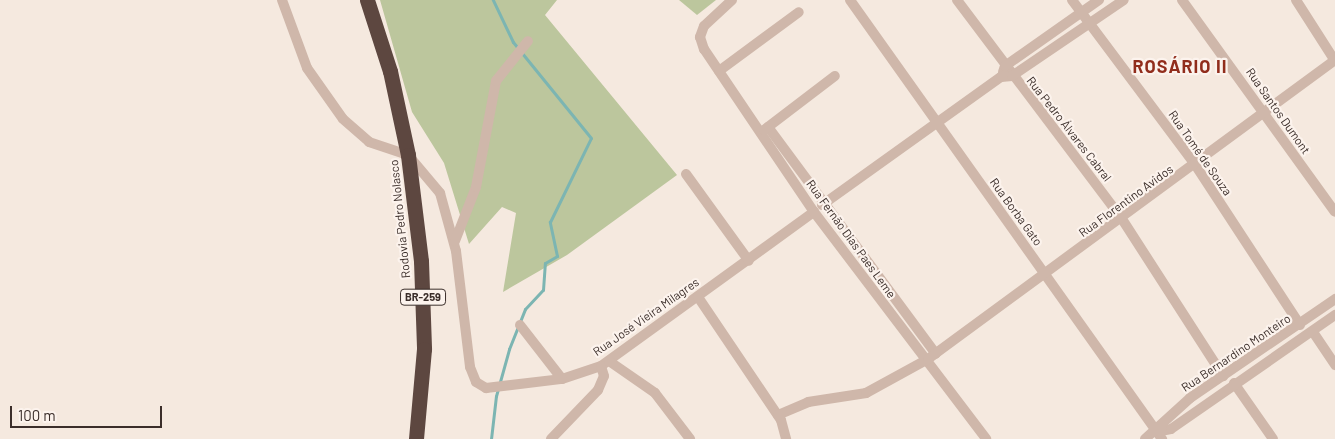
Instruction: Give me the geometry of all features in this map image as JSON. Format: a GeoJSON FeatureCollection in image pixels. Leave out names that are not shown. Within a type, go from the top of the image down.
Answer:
{"type":"FeatureCollection","features":[{"type":"Feature","properties":{"kind":"highway","name":"Rodovia Pedro Nolasco"},"geometry":{"type":"LineString","coordinates":[[367,0],[390,71],[408,155],[424,313],[416,439]]}},
{"type":"Feature","properties":{"kind":"street"},"geometry":{"type":"LineString","coordinates":[[282,0],[307,68],[343,119],[369,142],[408,155]]}},
{"type":"Feature","properties":{"kind":"street","name":"Rua Fernão Dias Paes Leme"},"geometry":{"type":"LineString","coordinates":[[732,0],[704,26],[700,37],[704,48],[719,71],[765,129],[818,209],[932,357],[986,439]]}},
{"type":"Feature","properties":{"kind":"street","name":"Rua Borba Gato"},"geometry":{"type":"LineString","coordinates":[[850,0],[1159,435]]}},
{"type":"Feature","properties":{"kind":"street","name":"Rua Pedro Álvares Cabral"},"geometry":{"type":"LineString","coordinates":[[957,0],[1012,76],[1122,219],[1223,376]]}},
{"type":"Feature","properties":{"kind":"street","name":"Rua Tomé de Souza"},"geometry":{"type":"LineString","coordinates":[[1072,0],[1196,166],[1300,325]]}},
{"type":"Feature","properties":{"kind":"street"},"geometry":{"type":"LineString","coordinates":[[1099,0],[1005,66],[1001,77],[1012,76],[1124,0]]}},
{"type":"Feature","properties":{"kind":"street","name":"Rua Santos Dumont"},"geometry":{"type":"LineString","coordinates":[[1182,0],[1267,114],[1335,212]]}},
{"type":"Feature","properties":{"kind":"street"},"geometry":{"type":"LineString","coordinates":[[1296,0],[1335,60]]}},
{"type":"Feature","properties":{"kind":"street"},"geometry":{"type":"LineString","coordinates":[[719,71],[798,12]]}},
{"type":"Feature","properties":{"kind":"street"},"geometry":{"type":"LineString","coordinates":[[455,241],[476,187],[496,81],[528,41]]}},
{"type":"Feature","properties":{"kind":"street","name":"Rua Florentino Avidos"},"geometry":{"type":"LineString","coordinates":[[778,415],[808,402],[866,393],[932,357],[1267,114],[1335,60]]}},
{"type":"Feature","properties":{"kind":"street"},"geometry":{"type":"LineString","coordinates":[[765,129],[834,76]]}},
{"type":"Feature","properties":{"kind":"street","name":"Rua José Vieira Milagres"},"geometry":{"type":"LineString","coordinates":[[408,155],[440,193],[455,241],[470,367],[476,382],[490,389],[562,379],[605,364],[1001,77]]}},
{"type":"Feature","properties":{"kind":"street"},"geometry":{"type":"LineString","coordinates":[[686,174],[749,261]]}},
{"type":"Feature","properties":{"kind":"street"},"geometry":{"type":"LineString","coordinates":[[698,296],[778,415],[786,439]]}},
{"type":"Feature","properties":{"kind":"street","name":"Rua Bernardino Monteiro"},"geometry":{"type":"LineString","coordinates":[[1159,435],[1190,398],[1300,325],[1335,299]]}},
{"type":"Feature","properties":{"kind":"street","name":"Rua Bernardino Monteiro"},"geometry":{"type":"LineString","coordinates":[[1145,439],[1171,429],[1234,383],[1313,332],[1335,315]]}},
{"type":"Feature","properties":{"kind":"street"},"geometry":{"type":"LineString","coordinates":[[520,325],[562,379]]}},
{"type":"Feature","properties":{"kind":"street"},"geometry":{"type":"LineString","coordinates":[[1313,332],[1335,365]]}},
{"type":"Feature","properties":{"kind":"street"},"geometry":{"type":"LineString","coordinates":[[551,439],[598,390],[604,376],[605,364],[655,393],[690,439]]}},
{"type":"Feature","properties":{"kind":"street"},"geometry":{"type":"LineString","coordinates":[[1234,383],[1273,439]]}},
{"type":"Feature","properties":{"kind":"green space"},"geometry":{"type":"Polygon","coordinates":[[[380,0],[557,0],[545,15],[677,175],[567,255],[503,292],[516,213],[502,207],[469,244],[444,163],[412,112],[380,0]]]}},
{"type":"Feature","properties":{"kind":"green space"},"geometry":{"type":"Polygon","coordinates":[[[679,0],[716,0],[697,15],[679,0]]]}},
{"type":"Feature","properties":{"kind":"waterway"},"geometry":{"type":"LineString","coordinates":[[491,439],[496,396],[509,349],[525,309],[543,290],[545,263],[557,256],[550,222],[591,138],[513,42],[493,0]]}},
{"type":"Feature","properties":{"kind":"district","name":"ROSÁRIO II"},"geometry":{"type":"Point","coordinates":[1180,66]}}]}
